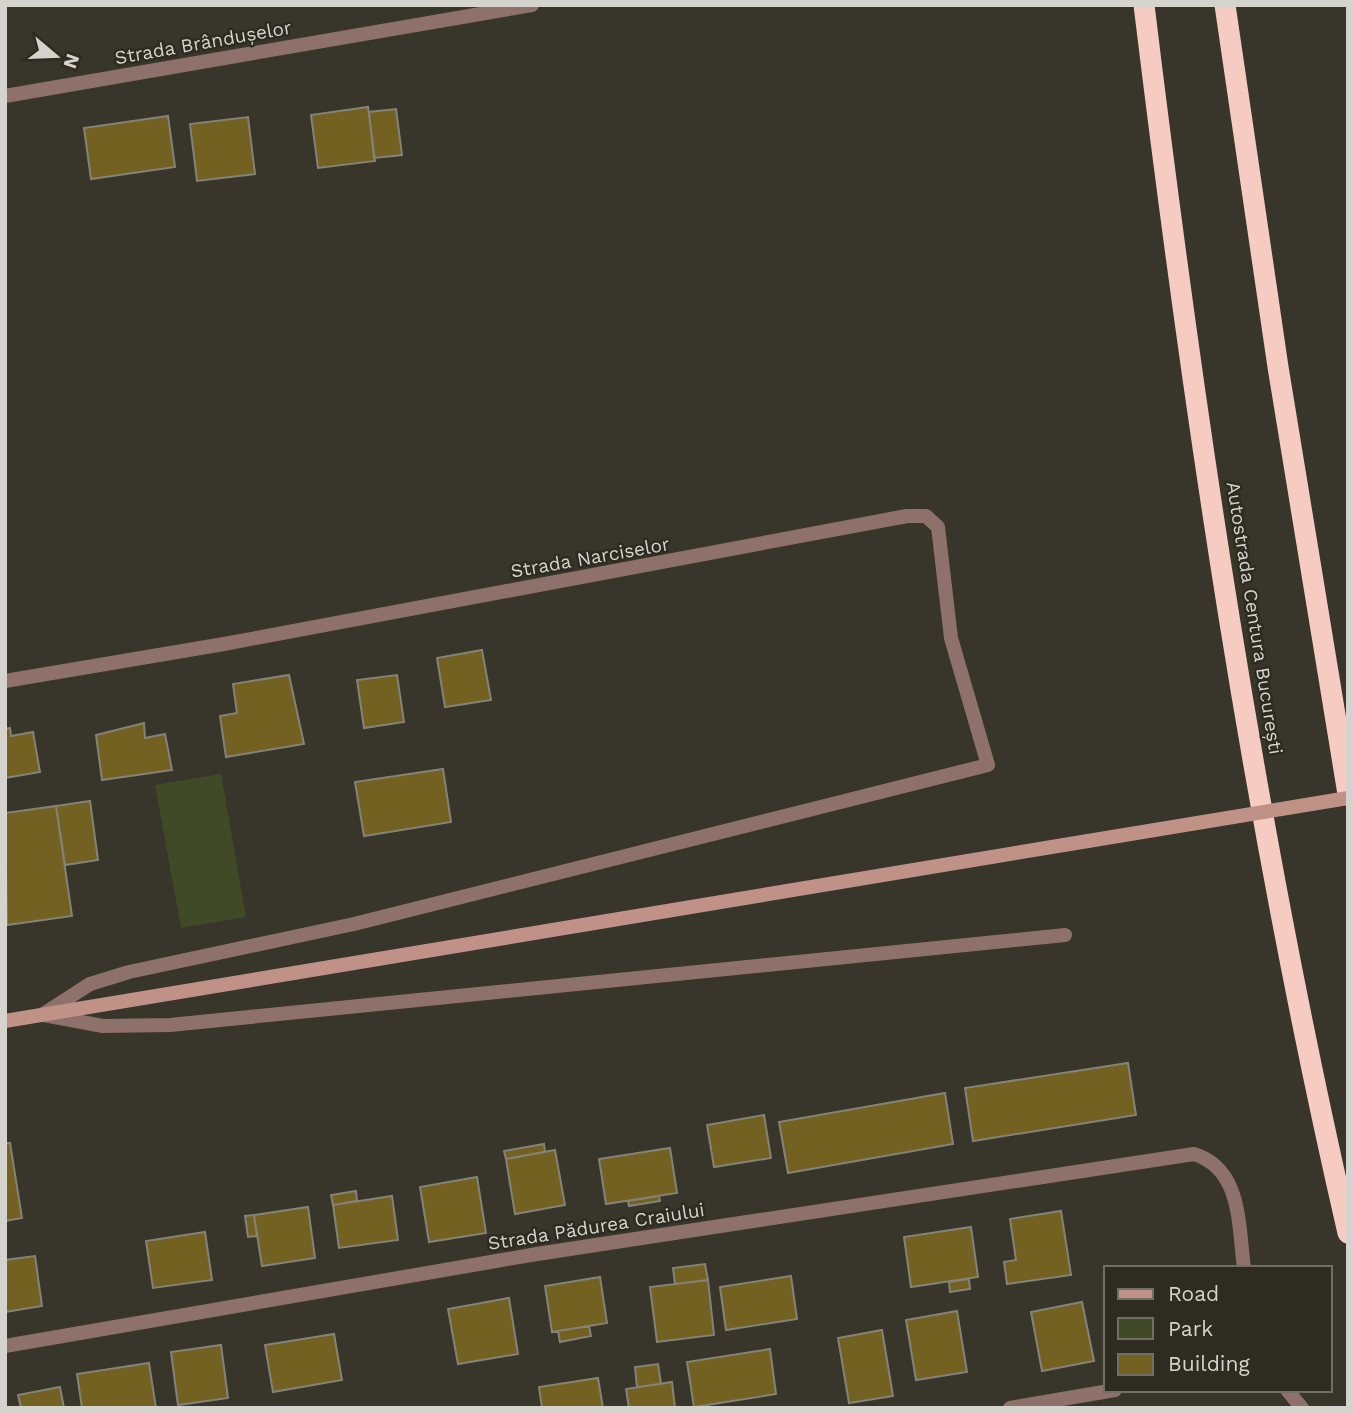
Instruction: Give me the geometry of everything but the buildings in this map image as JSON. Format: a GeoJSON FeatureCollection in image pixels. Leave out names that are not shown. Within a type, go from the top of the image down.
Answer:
{"type":"FeatureCollection","features":[{"type":"Feature","properties":{"kind":"highway","name":"Autostrada Centura București"},"geometry":{"type":"LineString","coordinates":[[1144,5],[1164,161],[1250,741],[1327,1142],[1348,1233]]}},
{"type":"Feature","properties":{"kind":"highway"},"geometry":{"type":"LineString","coordinates":[[1225,5],[1280,381],[1348,796]]}},
{"type":"Feature","properties":{"kind":"main road"},"geometry":{"type":"LineString","coordinates":[[5,1021],[1348,796]]}},
{"type":"Feature","properties":{"kind":"street","name":"Strada Brândușelor"},"geometry":{"type":"LineString","coordinates":[[5,96],[532,5]]}},
{"type":"Feature","properties":{"kind":"street","name":"Strada Narciselor"},"geometry":{"type":"LineString","coordinates":[[5,681],[224,644],[907,516],[926,516],[938,527],[951,638],[988,765],[354,924],[129,972],[90,984],[42,1015]]}},
{"type":"Feature","properties":{"kind":"street"},"geometry":{"type":"LineString","coordinates":[[42,1015],[103,1026],[170,1025],[1065,935]]}},
{"type":"Feature","properties":{"kind":"street","name":"Strada Pădurea Craiului"},"geometry":{"type":"LineString","coordinates":[[5,1346],[537,1254],[1194,1154],[1212,1159],[1221,1168],[1233,1189],[1244,1266]]}},
{"type":"Feature","properties":{"kind":"street"},"geometry":{"type":"LineString","coordinates":[[1010,1408],[1104,1392]]}},
{"type":"Feature","properties":{"kind":"street"},"geometry":{"type":"LineString","coordinates":[[1289,1392],[1302,1408]]}},
{"type":"Feature","properties":{"kind":"green space"},"geometry":{"type":"Polygon","coordinates":[[[221,774],[246,917],[181,928],[155,785],[221,774]]]}}]}
